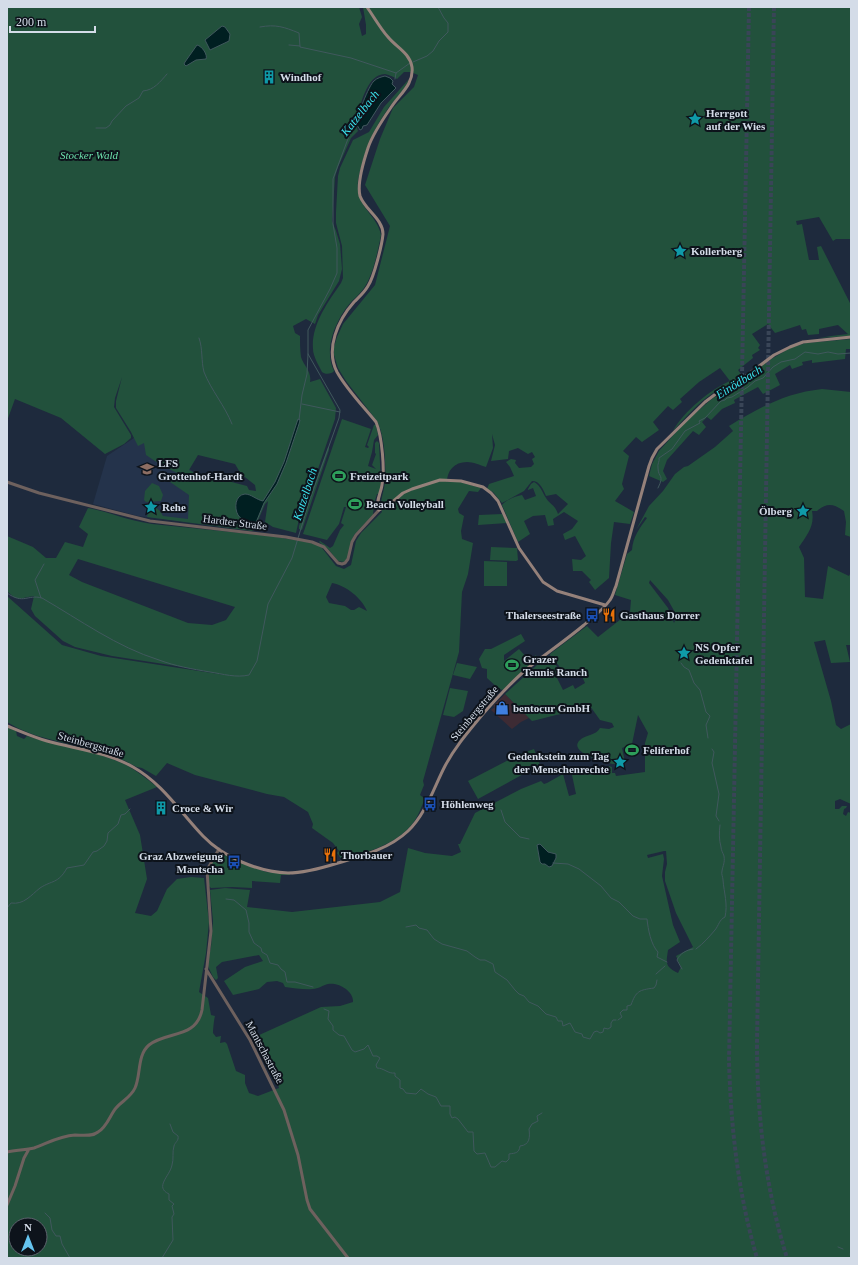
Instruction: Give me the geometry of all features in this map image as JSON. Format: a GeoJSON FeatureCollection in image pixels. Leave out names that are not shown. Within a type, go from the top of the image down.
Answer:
{"type":"FeatureCollection","features":[{"type":"Feature","properties":{"kind":"main road"},"geometry":{"type":"LineString","coordinates":[[367,7],[388,37],[405,53],[412,67],[411,79],[407,87],[392,105],[371,140],[368,148],[359,189],[363,202],[380,223],[382,228],[382,238],[372,278],[363,294],[346,313],[336,331],[332,347],[333,359],[337,372],[376,422],[379,429],[383,476],[382,490],[377,504],[379,510],[390,504],[403,493],[440,480],[461,481],[483,487],[498,501],[519,548],[543,582],[557,591],[606,606]]}},
{"type":"Feature","properties":{"kind":"main road","name":"Steinbergstraße"},"geometry":{"type":"LineString","coordinates":[[7,726],[48,741],[105,755],[132,767],[146,775],[159,786],[204,836],[219,849],[236,859],[262,869],[278,872],[298,872],[347,860],[376,850],[396,840],[415,823],[458,743],[489,707],[527,669],[571,636],[606,606],[616,586],[649,466],[657,450],[711,397],[738,382],[780,352],[803,342],[851,337]]}},
{"type":"Feature","properties":{"kind":"street","name":"Hardter Straße"},"geometry":{"type":"LineString","coordinates":[[7,482],[39,493],[139,519],[294,538],[326,548],[338,563],[342,564],[346,563],[348,559],[352,542],[356,535],[379,510]]}},
{"type":"Feature","properties":{"kind":"street"},"geometry":{"type":"LineString","coordinates":[[7,1152],[29,1149],[60,1137],[93,1134],[101,1130],[115,1109],[135,1089],[142,1056],[147,1047],[166,1037],[189,1029],[198,1022],[202,1010],[210,931],[206,870],[219,849]]}},
{"type":"Feature","properties":{"kind":"street","name":"Mantschastraße"},"geometry":{"type":"LineString","coordinates":[[206,969],[250,1040],[284,1110],[298,1155],[306,1200],[310,1209],[348,1258]]}},
{"type":"Feature","properties":{"kind":"street"},"geometry":{"type":"LineString","coordinates":[[7,1205],[24,1158],[29,1149]]}},
{"type":"Feature","properties":{"kind":"shaded area","name":"LFS Grottenhof-Hardt"},"geometry":{"type":"Polygon","coordinates":[[[137,436],[210,482],[216,495],[205,524],[138,516],[93,504],[107,456],[137,436]]]}},
{"type":"Feature","properties":{"kind":"shaded area"},"geometry":{"type":"Polygon","coordinates":[[[505,694],[529,718],[512,729],[491,710],[505,694]]]}},
{"type":"Feature","properties":{"kind":"green space","name":"Stocker Wald"},"geometry":{"type":"Polygon","coordinates":[[[7,7],[359,7],[362,17],[359,24],[362,36],[366,34],[363,7],[851,7],[851,239],[836,239],[833,241],[819,217],[796,221],[797,225],[802,224],[809,260],[819,260],[817,247],[821,246],[851,305],[851,336],[819,338],[848,334],[838,325],[819,329],[819,334],[808,335],[806,329],[802,330],[800,325],[775,333],[768,324],[752,334],[760,345],[758,348],[760,350],[752,355],[753,358],[738,370],[743,377],[707,397],[673,431],[683,416],[690,409],[706,395],[730,381],[720,368],[699,382],[680,399],[682,402],[673,410],[668,406],[653,422],[659,430],[642,442],[636,437],[623,451],[629,456],[622,484],[624,489],[615,501],[634,512],[630,524],[614,522],[609,578],[595,590],[589,582],[591,580],[582,571],[573,571],[572,559],[581,560],[586,556],[575,536],[565,540],[563,534],[572,529],[578,521],[564,512],[553,519],[554,525],[548,526],[545,515],[533,516],[524,521],[530,534],[518,542],[502,505],[514,497],[522,495],[525,500],[536,496],[533,488],[528,490],[534,482],[540,487],[548,501],[555,508],[558,514],[568,504],[556,494],[546,496],[541,486],[535,481],[532,481],[524,491],[502,503],[493,492],[487,489],[489,484],[514,476],[506,462],[511,459],[516,460],[515,463],[519,468],[531,467],[534,464],[532,459],[535,457],[532,452],[528,454],[518,448],[509,451],[508,459],[491,461],[495,445],[492,434],[493,448],[486,467],[474,463],[462,462],[452,468],[448,474],[447,482],[460,482],[481,488],[478,492],[469,491],[458,509],[459,513],[464,516],[461,531],[462,539],[473,543],[468,574],[462,592],[459,652],[423,781],[424,785],[420,795],[425,799],[413,823],[406,831],[380,847],[342,860],[337,853],[339,851],[333,843],[312,828],[313,824],[308,812],[284,797],[195,775],[167,763],[156,776],[112,755],[43,738],[7,722],[7,596],[62,645],[101,656],[225,675],[112,656],[75,647],[63,641],[35,616],[31,609],[34,596],[16,598],[7,591],[7,536],[33,547],[46,558],[56,558],[65,542],[83,547],[88,534],[79,527],[88,508],[135,521],[152,524],[270,536],[307,542],[318,545],[322,548],[336,566],[344,569],[351,565],[356,541],[361,533],[382,512],[381,501],[384,486],[385,459],[380,427],[338,368],[334,355],[334,347],[343,324],[375,285],[390,226],[365,185],[380,139],[393,108],[414,87],[418,75],[411,72],[404,72],[397,79],[385,74],[378,75],[368,86],[355,123],[358,131],[351,138],[335,177],[332,221],[340,244],[342,269],[339,281],[318,315],[315,324],[306,319],[293,326],[295,333],[300,336],[301,357],[309,372],[310,382],[320,379],[336,408],[335,419],[317,472],[301,510],[296,533],[273,527],[265,522],[268,501],[265,504],[254,530],[252,531],[147,517],[148,513],[155,507],[163,516],[188,519],[189,495],[170,482],[177,473],[146,455],[144,443],[138,446],[116,408],[116,401],[122,377],[115,398],[114,407],[131,435],[131,438],[124,444],[105,454],[61,418],[15,399],[7,421],[7,7]],[[198,455],[189,470],[247,486],[249,490],[256,491],[255,485],[241,474],[235,464],[198,455]],[[78,559],[69,575],[82,582],[188,623],[212,625],[226,620],[235,607],[78,559]],[[332,583],[326,597],[329,603],[345,606],[351,610],[359,607],[367,611],[365,606],[357,597],[347,589],[337,584],[332,583]]]}},
{"type":"Feature","properties":{"kind":"green space"},"geometry":{"type":"Polygon","coordinates":[[[409,79],[403,90],[380,121],[372,136],[363,160],[358,181],[359,196],[376,223],[381,235],[374,266],[367,283],[340,317],[336,326],[330,353],[334,371],[325,374],[322,372],[315,358],[313,352],[313,340],[321,314],[343,278],[342,246],[336,223],[338,176],[340,168],[353,140],[369,132],[384,107],[409,79]]]}},
{"type":"Feature","properties":{"kind":"green space"},"geometry":{"type":"Polygon","coordinates":[[[851,339],[851,349],[846,349],[845,359],[812,363],[812,360],[802,362],[803,365],[792,369],[790,365],[775,374],[780,385],[763,394],[758,387],[734,400],[735,403],[722,409],[711,420],[707,417],[702,422],[706,427],[699,435],[693,431],[667,460],[663,471],[667,479],[663,482],[649,476],[652,464],[659,451],[687,420],[713,398],[742,382],[768,361],[790,348],[806,343],[851,339]]]}},
{"type":"Feature","properties":{"kind":"green space"},"geometry":{"type":"Polygon","coordinates":[[[822,389],[851,392],[851,537],[845,535],[846,522],[844,511],[837,507],[827,505],[817,511],[812,511],[813,516],[811,526],[799,547],[804,558],[805,597],[823,599],[828,566],[849,576],[851,572],[851,645],[846,645],[850,662],[831,663],[825,640],[814,642],[831,701],[836,725],[841,729],[851,724],[851,804],[840,799],[835,801],[835,809],[839,809],[842,806],[847,806],[844,809],[843,814],[846,816],[848,812],[851,813],[851,1258],[7,1258],[7,727],[16,731],[17,736],[24,739],[27,736],[90,752],[114,760],[134,770],[157,787],[125,800],[140,835],[147,879],[135,913],[151,916],[157,911],[167,889],[177,879],[191,877],[204,878],[209,922],[206,953],[199,992],[208,998],[211,1015],[215,1016],[213,1033],[216,1037],[221,1036],[220,1043],[225,1042],[227,1044],[236,1071],[245,1075],[245,1083],[249,1093],[258,1096],[279,1088],[273,1067],[257,1036],[321,1007],[340,1006],[353,1002],[353,998],[345,988],[336,984],[328,984],[315,989],[303,989],[285,987],[283,983],[277,981],[267,982],[259,989],[233,995],[224,981],[245,967],[263,961],[259,955],[222,962],[216,967],[218,978],[216,980],[213,977],[207,964],[211,947],[213,921],[210,890],[225,888],[250,890],[247,907],[292,912],[380,902],[400,892],[408,848],[425,853],[452,856],[461,852],[458,844],[460,844],[475,813],[521,789],[541,781],[544,784],[547,783],[563,774],[569,796],[576,794],[572,775],[604,771],[609,766],[612,767],[612,773],[615,773],[616,776],[645,772],[645,743],[648,733],[638,715],[632,744],[622,748],[625,762],[613,764],[583,753],[577,745],[581,739],[598,731],[600,728],[609,729],[614,727],[612,723],[600,720],[590,706],[579,714],[568,713],[532,721],[505,694],[547,656],[559,669],[555,674],[563,690],[573,685],[575,689],[585,683],[579,670],[565,676],[550,654],[587,626],[598,637],[630,612],[631,600],[615,595],[627,554],[632,550],[635,537],[647,518],[645,517],[636,530],[649,506],[663,491],[675,474],[715,447],[733,431],[729,426],[763,407],[785,397],[822,389]],[[650,580],[649,583],[668,608],[674,623],[677,616],[668,600],[650,580]],[[666,851],[647,855],[648,858],[663,854],[664,859],[662,876],[673,925],[680,942],[668,950],[667,964],[678,973],[681,967],[676,956],[693,947],[676,913],[665,881],[667,864],[666,851]]]}},
{"type":"Feature","properties":{"kind":"green space","name":"Freizeitpark"},"geometry":{"type":"Polygon","coordinates":[[[342,419],[371,429],[365,447],[368,448],[369,447],[367,445],[374,425],[376,425],[378,435],[374,440],[368,466],[376,469],[372,465],[376,454],[375,443],[377,441],[379,443],[381,484],[379,494],[377,494],[374,503],[373,515],[354,535],[348,557],[344,562],[338,561],[328,549],[319,542],[320,541],[330,548],[333,546],[340,530],[344,525],[341,523],[346,507],[344,507],[339,524],[327,540],[303,534],[342,419]]]}},
{"type":"Feature","properties":{"kind":"green space"},"geometry":{"type":"Polygon","coordinates":[[[328,447],[329,450],[302,530],[299,529],[299,526],[328,447]]]}},
{"type":"Feature","properties":{"kind":"green space"},"geometry":{"type":"Polygon","coordinates":[[[152,483],[159,486],[163,495],[161,501],[146,502],[144,500],[145,491],[152,483]]]}},
{"type":"Feature","properties":{"kind":"green space"},"geometry":{"type":"Polygon","coordinates":[[[502,514],[507,523],[478,525],[479,515],[502,514]]]}},
{"type":"Feature","properties":{"kind":"green space"},"geometry":{"type":"Polygon","coordinates":[[[491,547],[517,548],[518,560],[490,560],[491,547]]]}},
{"type":"Feature","properties":{"kind":"green space"},"geometry":{"type":"Polygon","coordinates":[[[484,561],[507,562],[507,586],[484,586],[484,561]]]}},
{"type":"Feature","properties":{"kind":"green space"},"geometry":{"type":"Polygon","coordinates":[[[521,634],[525,641],[504,655],[504,661],[519,649],[529,660],[536,655],[537,659],[503,690],[499,689],[487,678],[487,669],[482,668],[479,659],[485,649],[491,649],[521,634]]]}},
{"type":"Feature","properties":{"kind":"green space"},"geometry":{"type":"Polygon","coordinates":[[[457,663],[477,667],[470,679],[453,675],[457,663]]]}},
{"type":"Feature","properties":{"kind":"green space"},"geometry":{"type":"Polygon","coordinates":[[[450,688],[468,691],[463,711],[454,717],[443,715],[450,688]]]}},
{"type":"Feature","properties":{"kind":"green space"},"geometry":{"type":"Polygon","coordinates":[[[534,749],[540,765],[478,799],[468,781],[520,754],[534,749]]]}},
{"type":"Feature","properties":{"kind":"green space"},"geometry":{"type":"Polygon","coordinates":[[[220,854],[225,855],[237,863],[243,863],[266,872],[290,875],[281,875],[280,883],[252,881],[252,888],[211,888],[209,886],[209,877],[211,864],[220,854]]]}},
{"type":"Feature","properties":{"kind":"water"},"geometry":{"type":"Polygon","coordinates":[[[222,26],[225,27],[230,34],[229,41],[210,50],[205,40],[222,26]]]}},
{"type":"Feature","properties":{"kind":"water"},"geometry":{"type":"Polygon","coordinates":[[[197,45],[204,51],[206,59],[196,60],[186,66],[184,64],[185,62],[197,45]]]}},
{"type":"Feature","properties":{"kind":"water"},"geometry":{"type":"Polygon","coordinates":[[[385,76],[393,81],[392,84],[396,88],[381,103],[367,125],[363,126],[360,130],[357,125],[357,121],[366,95],[374,81],[385,76]]]}},
{"type":"Feature","properties":{"kind":"water"},"geometry":{"type":"Polygon","coordinates":[[[298,419],[300,420],[299,424],[286,463],[277,484],[264,503],[255,525],[246,522],[238,515],[236,506],[237,499],[245,494],[263,501],[275,482],[284,462],[298,419]]]}},
{"type":"Feature","properties":{"kind":"water"},"geometry":{"type":"Polygon","coordinates":[[[540,844],[548,852],[556,854],[556,858],[552,866],[549,867],[540,862],[537,845],[540,844]]]}},
{"type":"Feature","properties":{"kind":"waterway","name":"Katzelbach"},"geometry":{"type":"LineString","coordinates":[[413,62],[427,56],[433,51],[439,41],[448,32],[448,23],[438,7]]}},
{"type":"Feature","properties":{"kind":"waterway"},"geometry":{"type":"LineString","coordinates":[[260,27],[275,26],[289,29],[299,33],[300,47],[351,58],[396,73]]}},
{"type":"Feature","properties":{"kind":"waterway"},"geometry":{"type":"LineString","coordinates":[[289,45],[300,46]]}},
{"type":"Feature","properties":{"kind":"waterway","name":"Katzelbach"},"geometry":{"type":"LineString","coordinates":[[395,79],[396,73],[410,63]]}},
{"type":"Feature","properties":{"kind":"waterway"},"geometry":{"type":"LineString","coordinates":[[96,128],[106,128],[110,125],[126,106],[139,98],[143,91],[156,85],[167,74]]}},
{"type":"Feature","properties":{"kind":"waterway","name":"Katzelbach"},"geometry":{"type":"LineString","coordinates":[[7,593],[22,599],[33,597],[42,598],[85,624],[143,655],[177,666],[230,675],[249,675],[257,661],[268,604],[292,558],[309,502],[339,418],[340,410],[308,354],[308,330],[337,273],[337,248],[333,224],[333,179],[349,136],[357,125]]}},
{"type":"Feature","properties":{"kind":"waterway"},"geometry":{"type":"LineString","coordinates":[[199,338],[204,372],[232,424]]}},
{"type":"Feature","properties":{"kind":"waterway","name":"Einödbach"},"geometry":{"type":"LineString","coordinates":[[658,488],[661,480],[658,471],[659,458],[672,449],[685,431],[700,423],[699,421],[705,418],[721,401],[732,397],[755,381],[763,378],[773,367],[781,362],[795,359],[805,352],[818,354],[828,352],[838,354],[851,353]]}},
{"type":"Feature","properties":{"kind":"waterway"},"geometry":{"type":"LineString","coordinates":[[299,420],[302,395],[307,374],[308,354]]}},
{"type":"Feature","properties":{"kind":"waterway"},"geometry":{"type":"LineString","coordinates":[[302,404],[340,412]]}},
{"type":"Feature","properties":{"kind":"waterway"},"geometry":{"type":"LineString","coordinates":[[41,598],[35,580],[44,564]]}},
{"type":"Feature","properties":{"kind":"waterway"},"geometry":{"type":"LineString","coordinates":[[681,663],[689,670],[694,683],[700,690],[706,712],[710,716],[706,725],[708,738]]}},
{"type":"Feature","properties":{"kind":"waterway"},"geometry":{"type":"LineString","coordinates":[[712,749],[714,752],[712,763],[719,794],[716,816],[719,821]]}},
{"type":"Feature","properties":{"kind":"waterway"},"geometry":{"type":"LineString","coordinates":[[7,908],[11,903],[24,901],[40,888],[55,881],[61,877],[67,868],[84,865],[93,852],[104,846],[107,841],[108,833],[118,824],[121,815],[125,814],[130,809]]}},
{"type":"Feature","properties":{"kind":"waterway"},"geometry":{"type":"LineString","coordinates":[[501,810],[505,822],[520,837],[529,839]]}},
{"type":"Feature","properties":{"kind":"waterway"},"geometry":{"type":"LineString","coordinates":[[696,949],[715,930],[721,920],[725,917],[726,912],[722,873],[724,856],[720,842],[720,825]]}},
{"type":"Feature","properties":{"kind":"waterway"},"geometry":{"type":"LineString","coordinates":[[553,863],[568,864],[579,869],[601,886],[611,898],[619,902],[633,916],[640,919],[647,919],[649,932],[658,952],[657,957],[667,962]]}},
{"type":"Feature","properties":{"kind":"waterway"},"geometry":{"type":"LineString","coordinates":[[226,899],[234,900],[246,910],[249,923],[249,932],[254,943],[267,955],[270,963],[278,965],[285,972],[287,982],[295,982],[313,987]]}},
{"type":"Feature","properties":{"kind":"waterway"},"geometry":{"type":"LineString","coordinates":[[406,927],[416,925],[419,928],[427,930],[434,939],[442,944],[467,951],[480,960],[485,960],[493,964],[495,972],[507,980],[519,994],[524,996],[529,1002],[538,1006],[546,1014],[556,1017],[558,1021],[562,1021],[563,1026],[570,1023],[575,1032],[582,1034],[583,1037],[590,1039],[594,1032],[603,1032],[604,1028],[608,1029],[611,1027],[613,1020],[616,1020]]}},
{"type":"Feature","properties":{"kind":"waterway"},"geometry":{"type":"LineString","coordinates":[[682,969],[677,960],[678,958],[684,952],[693,949]]}},
{"type":"Feature","properties":{"kind":"waterway"},"geometry":{"type":"LineString","coordinates":[[656,974],[665,966]]}},
{"type":"Feature","properties":{"kind":"waterway"},"geometry":{"type":"LineString","coordinates":[[618,1020],[622,1017],[620,1013],[623,1010],[627,1010],[627,1006],[631,1005],[637,994],[641,991],[654,988],[657,980]]}},
{"type":"Feature","properties":{"kind":"waterway"},"geometry":{"type":"LineString","coordinates":[[324,1009],[329,1011],[328,1019],[333,1026],[333,1030],[339,1035],[344,1036],[352,1050],[355,1052],[364,1049],[368,1045],[373,1056],[380,1058],[376,1065],[377,1068],[390,1073],[395,1073],[395,1076],[400,1080],[400,1088],[406,1093],[416,1094],[421,1089],[436,1097],[441,1106],[450,1106],[450,1114],[452,1118],[455,1117],[458,1119],[468,1132],[473,1132],[474,1151],[477,1154],[485,1153],[491,1167],[495,1167],[502,1161],[506,1162],[509,1159],[509,1154],[517,1152],[520,1146],[528,1142],[529,1129],[532,1124],[538,1121],[537,1116],[542,1113]]}},
{"type":"Feature","properties":{"kind":"waterway"},"geometry":{"type":"LineString","coordinates":[[162,1258],[173,1240],[172,1217],[174,1214],[172,1206],[174,1204],[169,1200],[169,1194],[163,1188],[164,1181],[171,1169],[173,1148],[178,1138],[178,1136],[173,1132],[170,1124]]}},
{"type":"Feature","properties":{"kind":"waterway"},"geometry":{"type":"LineString","coordinates":[[45,1213],[50,1218],[52,1230],[56,1236],[60,1236],[62,1244],[70,1258]]}},
{"type":"Feature","properties":{"kind":"waterway"},"geometry":{"type":"LineString","coordinates":[[838,1247],[843,1249]]}},
{"type":"Feature","properties":{"kind":"tunnel"},"geometry":{"type":"LineString","coordinates":[[749,7],[729,1061],[734,1136],[740,1185],[750,1234],[757,1258]]}},
{"type":"Feature","properties":{"kind":"tunnel"},"geometry":{"type":"LineString","coordinates":[[774,7],[757,1069],[761,1124],[768,1178],[779,1231],[787,1258]]}},
{"type":"Feature","properties":{"kind":"place","name":"Windhof"},"geometry":{"type":"Point","coordinates":[269,77]}},
{"type":"Feature","properties":{"kind":"place","name":"Herrgott auf der Wies"},"geometry":{"type":"Point","coordinates":[695,119]}},
{"type":"Feature","properties":{"kind":"place","name":"Kollerberg"},"geometry":{"type":"Point","coordinates":[680,251]}},
{"type":"Feature","properties":{"kind":"place","name":"LFS Grottenhof-Hardt"},"geometry":{"type":"Point","coordinates":[147,469]}},
{"type":"Feature","properties":{"kind":"place","name":"Freizeitpark"},"geometry":{"type":"Point","coordinates":[339,476]}},
{"type":"Feature","properties":{"kind":"place","name":"Beach Volleyball"},"geometry":{"type":"Point","coordinates":[355,504]}},
{"type":"Feature","properties":{"kind":"place","name":"Rehe"},"geometry":{"type":"Point","coordinates":[151,507]}},
{"type":"Feature","properties":{"kind":"place","name":"Ölberg"},"geometry":{"type":"Point","coordinates":[803,511]}},
{"type":"Feature","properties":{"kind":"place","name":"Thalerseestraße"},"geometry":{"type":"Point","coordinates":[592,615]}},
{"type":"Feature","properties":{"kind":"place","name":"Gasthaus Dorrer"},"geometry":{"type":"Point","coordinates":[609,615]}},
{"type":"Feature","properties":{"kind":"place","name":"NS Opfer Gedenktafel"},"geometry":{"type":"Point","coordinates":[684,653]}},
{"type":"Feature","properties":{"kind":"place","name":"Grazer Tennis Ranch"},"geometry":{"type":"Point","coordinates":[512,665]}},
{"type":"Feature","properties":{"kind":"place","name":"bentocur GmbH"},"geometry":{"type":"Point","coordinates":[502,708]}},
{"type":"Feature","properties":{"kind":"place","name":"Feliferhof"},"geometry":{"type":"Point","coordinates":[632,750]}},
{"type":"Feature","properties":{"kind":"place","name":"Gedenkstein zum Tag der Menschenrechte"},"geometry":{"type":"Point","coordinates":[620,762]}},
{"type":"Feature","properties":{"kind":"place","name":"Höhlenweg"},"geometry":{"type":"Point","coordinates":[430,804]}},
{"type":"Feature","properties":{"kind":"place","name":"Croce & Wir"},"geometry":{"type":"Point","coordinates":[161,808]}},
{"type":"Feature","properties":{"kind":"place","name":"Thorbauer"},"geometry":{"type":"Point","coordinates":[330,855]}},
{"type":"Feature","properties":{"kind":"place","name":"Graz Abzweigung Mantscha"},"geometry":{"type":"Point","coordinates":[234,862]}}]}
